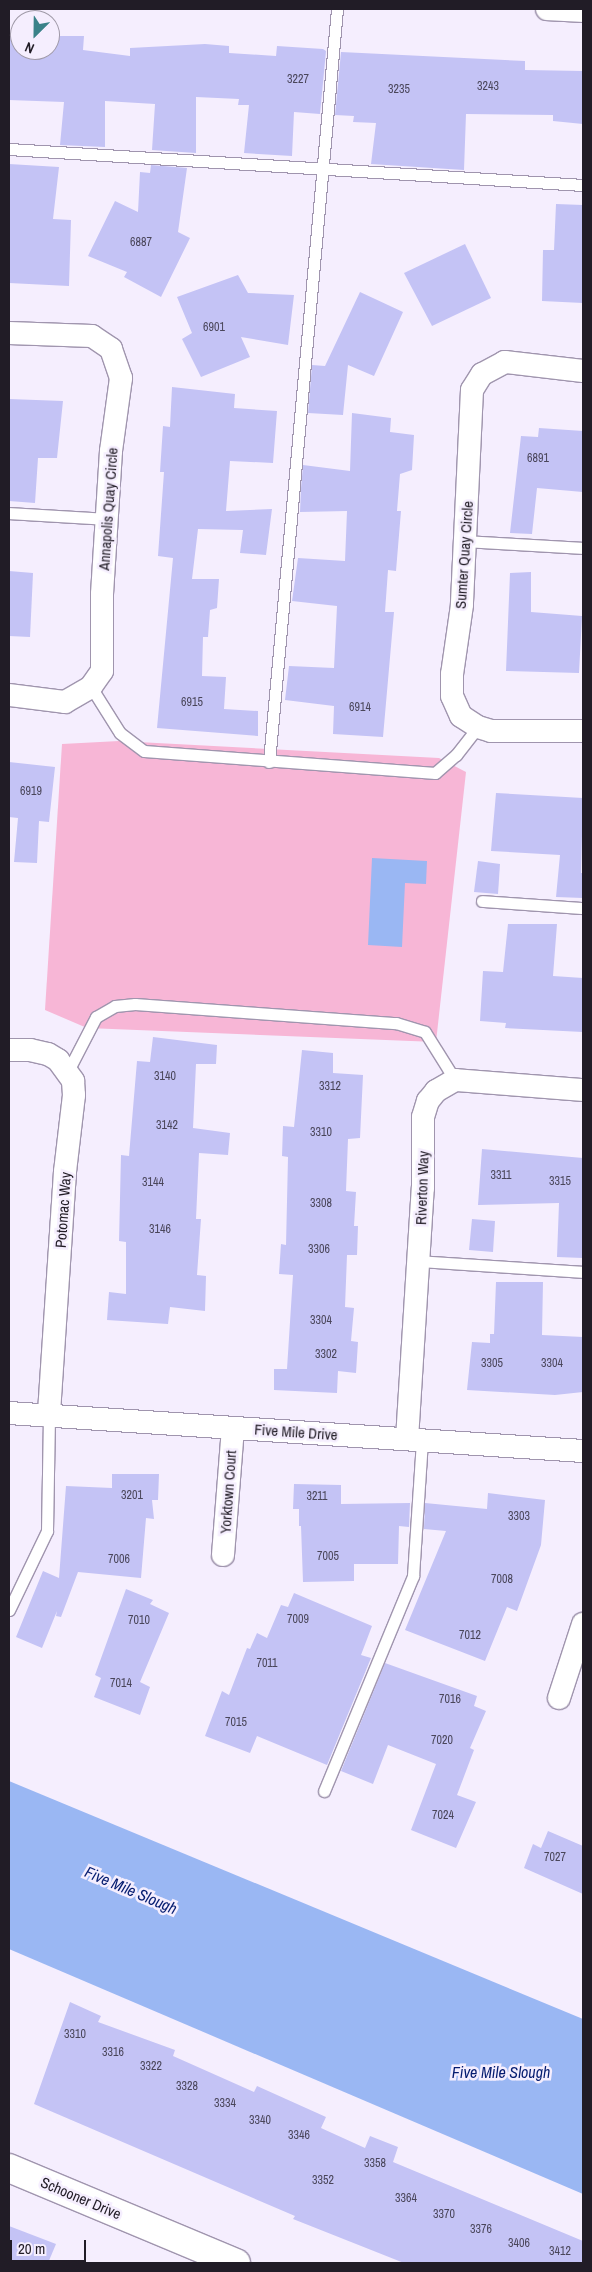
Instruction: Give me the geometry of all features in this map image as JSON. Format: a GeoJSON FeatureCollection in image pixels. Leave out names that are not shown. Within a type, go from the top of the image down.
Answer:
{"type":"FeatureCollection","features":[{"type":"Feature","properties":{"kind":"street"},"geometry":{"type":"LineString","coordinates":[[547,9],[583,11]]}},
{"type":"Feature","properties":{"kind":"street","name":"Annapolis Quay Circle"},"geometry":{"type":"LineString","coordinates":[[9,333],[92,336],[111,349],[118,360],[122,378],[111,451],[102,594],[104,658],[102,671],[92,688]]}},
{"type":"Feature","properties":{"kind":"street","name":"Sumter Quay Circle"},"geometry":{"type":"LineString","coordinates":[[478,727],[461,716],[452,696],[465,541],[472,390],[482,374],[505,362],[583,371]]}},
{"type":"Feature","properties":{"kind":"street"},"geometry":{"type":"LineString","coordinates":[[9,696],[65,702],[92,688]]}},
{"type":"Feature","properties":{"kind":"street"},"geometry":{"type":"LineString","coordinates":[[478,727],[491,730],[583,731]]}},
{"type":"Feature","properties":{"kind":"street"},"geometry":{"type":"LineString","coordinates":[[9,1050],[48,1054],[68,1071]]}},
{"type":"Feature","properties":{"kind":"street","name":"Potomac Way"},"geometry":{"type":"LineString","coordinates":[[49,1416],[65,1172],[74,1095],[68,1071]]}},
{"type":"Feature","properties":{"kind":"street"},"geometry":{"type":"LineString","coordinates":[[455,1080],[583,1090]]}},
{"type":"Feature","properties":{"kind":"street","name":"Riverton Way"},"geometry":{"type":"LineString","coordinates":[[414,1440],[418,1261],[423,1188],[423,1116],[436,1091],[455,1080]]}},
{"type":"Feature","properties":{"kind":"street","name":"Five Mile Drive"},"geometry":{"type":"LineString","coordinates":[[9,1413],[583,1450]]}},
{"type":"Feature","properties":{"kind":"street","name":"Yorktown Court"},"geometry":{"type":"LineString","coordinates":[[223,1555],[233,1428]]}},
{"type":"Feature","properties":{"kind":"street"},"geometry":{"type":"LineString","coordinates":[[559,1698],[583,1624]]}},
{"type":"Feature","properties":{"kind":"street","name":"Schooner Drive"},"geometry":{"type":"LineString","coordinates":[[9,2168],[236,2263]]}},
{"type":"Feature","properties":{"kind":"lane"},"geometry":{"type":"LineString","coordinates":[[269,762],[321,167],[337,9]]}},
{"type":"Feature","properties":{"kind":"lane"},"geometry":{"type":"LineString","coordinates":[[9,149],[321,167],[583,185]]}},
{"type":"Feature","properties":{"kind":"lane"},"geometry":{"type":"LineString","coordinates":[[9,513],[107,519]]}},
{"type":"Feature","properties":{"kind":"lane"},"geometry":{"type":"LineString","coordinates":[[465,541],[583,548]]}},
{"type":"Feature","properties":{"kind":"lane"},"geometry":{"type":"LineString","coordinates":[[92,688],[120,733],[144,751],[269,762],[435,773],[456,755],[478,727]]}},
{"type":"Feature","properties":{"kind":"lane"},"geometry":{"type":"LineString","coordinates":[[482,901],[583,908]]}},
{"type":"Feature","properties":{"kind":"lane"},"geometry":{"type":"LineString","coordinates":[[68,1071],[96,1017],[115,1006],[135,1004],[396,1023],[425,1032],[455,1080]]}},
{"type":"Feature","properties":{"kind":"lane"},"geometry":{"type":"LineString","coordinates":[[418,1261],[583,1272]]}},
{"type":"Feature","properties":{"kind":"lane"},"geometry":{"type":"LineString","coordinates":[[9,1610],[47,1531],[49,1416]]}},
{"type":"Feature","properties":{"kind":"lane"},"geometry":{"type":"LineString","coordinates":[[324,1791],[413,1576],[414,1440]]}},
{"type":"Feature","properties":{"kind":"shaded area"},"geometry":{"type":"Polygon","coordinates":[[[119,741],[439,758],[466,772],[436,1042],[87,1028],[45,1010],[62,744],[119,741]]]}},
{"type":"Feature","properties":{"kind":"water"},"geometry":{"type":"Polygon","coordinates":[[[372,858],[427,861],[426,884],[405,883],[402,947],[368,945],[372,858]]]}},
{"type":"Feature","properties":{"kind":"water","name":"Five Mile Slough"},"geometry":{"type":"Polygon","coordinates":[[[9,1781],[583,2019],[583,2194],[9,1949],[9,1781]]]}},
{"type":"Feature","properties":{"kind":"building"},"geometry":{"type":"Polygon","coordinates":[[[9,36],[10,60],[60,60],[60,36],[84,36],[83,50],[130,56],[130,48],[205,44],[229,46],[229,53],[276,56],[277,46],[323,49],[326,51],[320,114],[294,112],[292,156],[244,153],[249,105],[238,105],[239,99],[196,97],[196,153],[152,150],[155,104],[105,101],[105,147],[60,145],[64,102],[9,100],[9,36]]]}},
{"type":"Feature","properties":{"kind":"building"},"geometry":{"type":"Polygon","coordinates":[[[341,52],[525,61],[525,70],[583,71],[583,124],[553,121],[553,115],[466,114],[464,170],[371,164],[376,123],[353,122],[354,116],[335,115],[341,52]]]}},
{"type":"Feature","properties":{"kind":"building"},"geometry":{"type":"Polygon","coordinates":[[[9,164],[59,167],[53,219],[71,220],[69,286],[9,283],[9,164]]]}},
{"type":"Feature","properties":{"kind":"building"},"geometry":{"type":"Polygon","coordinates":[[[151,165],[187,168],[178,232],[190,238],[161,297],[124,277],[127,272],[88,256],[115,201],[138,212],[140,172],[150,173],[151,165]]]}},
{"type":"Feature","properties":{"kind":"building"},"geometry":{"type":"Polygon","coordinates":[[[556,204],[583,205],[583,303],[542,301],[543,250],[554,250],[556,204]]]}},
{"type":"Feature","properties":{"kind":"building"},"geometry":{"type":"Polygon","coordinates":[[[465,244],[491,298],[432,326],[404,273],[465,244]]]}},
{"type":"Feature","properties":{"kind":"building"},"geometry":{"type":"Polygon","coordinates":[[[238,275],[248,293],[294,295],[288,345],[241,337],[250,357],[201,377],[182,339],[192,333],[177,297],[238,275]]]}},
{"type":"Feature","properties":{"kind":"building"},"geometry":{"type":"Polygon","coordinates":[[[360,292],[403,312],[374,376],[348,365],[343,415],[308,413],[312,365],[325,366],[360,292]]]}},
{"type":"Feature","properties":{"kind":"building"},"geometry":{"type":"Polygon","coordinates":[[[172,387],[235,394],[234,408],[277,411],[273,463],[230,461],[226,511],[272,509],[266,555],[240,553],[243,530],[198,529],[192,579],[219,579],[217,608],[210,610],[208,637],[203,637],[202,676],[226,677],[224,709],[258,711],[258,736],[157,728],[173,558],[158,556],[164,472],[160,472],[163,426],[170,427],[172,387]]]}},
{"type":"Feature","properties":{"kind":"building"},"geometry":{"type":"Polygon","coordinates":[[[9,399],[63,401],[57,458],[38,458],[35,503],[9,501],[9,399]]]}},
{"type":"Feature","properties":{"kind":"building"},"geometry":{"type":"Polygon","coordinates":[[[352,413],[391,418],[390,432],[414,435],[412,470],[400,474],[397,511],[401,511],[396,571],[388,570],[385,612],[394,612],[383,737],[333,734],[334,706],[285,700],[289,666],[334,668],[337,606],[292,601],[298,558],[345,561],[347,511],[300,512],[301,488],[303,465],[350,471],[352,413]]]}},
{"type":"Feature","properties":{"kind":"building"},"geometry":{"type":"Polygon","coordinates":[[[539,428],[583,431],[583,492],[537,488],[532,534],[510,533],[521,436],[538,437],[539,428]]]}},
{"type":"Feature","properties":{"kind":"building"},"geometry":{"type":"Polygon","coordinates":[[[9,571],[33,573],[30,637],[9,636],[9,571]]]}},
{"type":"Feature","properties":{"kind":"building"},"geometry":{"type":"Polygon","coordinates":[[[531,572],[531,612],[582,616],[579,673],[506,671],[510,573],[531,572]]]}},
{"type":"Feature","properties":{"kind":"building"},"geometry":{"type":"Polygon","coordinates":[[[9,762],[55,767],[49,822],[39,821],[37,863],[14,862],[18,818],[9,817],[9,762]]]}},
{"type":"Feature","properties":{"kind":"building"},"geometry":{"type":"Polygon","coordinates":[[[496,793],[583,798],[581,873],[583,873],[583,898],[556,897],[560,855],[491,851],[496,793]]]}},
{"type":"Feature","properties":{"kind":"building"},"geometry":{"type":"Polygon","coordinates":[[[478,861],[500,864],[498,894],[474,892],[478,861]]]}},
{"type":"Feature","properties":{"kind":"building"},"geometry":{"type":"Polygon","coordinates":[[[508,924],[557,924],[553,976],[583,978],[583,1032],[505,1028],[506,1023],[480,1021],[483,971],[503,972],[508,924]]]}},
{"type":"Feature","properties":{"kind":"building"},"geometry":{"type":"Polygon","coordinates":[[[153,1037],[217,1045],[216,1064],[196,1064],[193,1128],[230,1133],[228,1155],[199,1153],[196,1219],[201,1219],[197,1275],[206,1276],[205,1311],[170,1307],[168,1324],[107,1320],[109,1292],[126,1294],[126,1242],[119,1241],[121,1155],[129,1156],[137,1061],[150,1062],[153,1037]]]}},
{"type":"Feature","properties":{"kind":"building"},"geometry":{"type":"Polygon","coordinates":[[[302,1050],[333,1053],[333,1073],[363,1075],[360,1138],[348,1139],[346,1191],[356,1192],[354,1226],[358,1226],[357,1255],[347,1255],[345,1307],[354,1308],[351,1341],[358,1342],[356,1373],[338,1371],[337,1393],[274,1390],[274,1369],[287,1369],[293,1275],[279,1274],[281,1244],[286,1245],[288,1157],[282,1156],[283,1126],[294,1127],[302,1050]]]}},
{"type":"Feature","properties":{"kind":"building"},"geometry":{"type":"Polygon","coordinates":[[[482,1149],[583,1158],[583,1258],[557,1257],[559,1203],[478,1205],[482,1149]]]}},
{"type":"Feature","properties":{"kind":"building"},"geometry":{"type":"Polygon","coordinates":[[[472,1219],[495,1221],[493,1252],[469,1250],[472,1219]]]}},
{"type":"Feature","properties":{"kind":"building"},"geometry":{"type":"Polygon","coordinates":[[[496,1282],[543,1282],[542,1335],[583,1337],[583,1392],[555,1395],[467,1390],[472,1342],[490,1343],[490,1334],[494,1334],[496,1282]]]}},
{"type":"Feature","properties":{"kind":"building"},"geometry":{"type":"Polygon","coordinates":[[[112,1474],[159,1474],[158,1500],[152,1500],[154,1519],[146,1518],[141,1578],[78,1572],[61,1617],[56,1616],[57,1611],[42,1648],[16,1637],[43,1571],[59,1578],[66,1486],[112,1488],[112,1474]]]}},
{"type":"Feature","properties":{"kind":"building"},"geometry":{"type":"Polygon","coordinates":[[[294,1484],[341,1485],[341,1504],[410,1503],[409,1527],[399,1526],[398,1564],[354,1564],[354,1581],[303,1582],[299,1509],[293,1509],[294,1484]]]}},
{"type":"Feature","properties":{"kind":"building"},"geometry":{"type":"Polygon","coordinates":[[[488,1493],[545,1500],[541,1545],[517,1611],[507,1607],[485,1661],[405,1630],[446,1531],[424,1529],[425,1503],[487,1509],[488,1493]]]}},
{"type":"Feature","properties":{"kind":"building"},"geometry":{"type":"Polygon","coordinates":[[[126,1589],[153,1600],[150,1604],[169,1613],[140,1682],[150,1687],[140,1715],[94,1697],[101,1678],[95,1675],[126,1589]]]}},
{"type":"Feature","properties":{"kind":"building"},"geometry":{"type":"Polygon","coordinates":[[[294,1593],[372,1626],[361,1655],[371,1658],[327,1765],[257,1736],[250,1753],[205,1736],[222,1691],[229,1695],[247,1648],[250,1649],[257,1633],[267,1638],[281,1605],[288,1607],[294,1593]]]}},
{"type":"Feature","properties":{"kind":"building"},"geometry":{"type":"Polygon","coordinates":[[[385,1663],[477,1696],[474,1706],[486,1711],[470,1748],[474,1750],[457,1795],[476,1802],[456,1848],[411,1830],[436,1764],[388,1745],[373,1784],[341,1771],[385,1663]]]}},
{"type":"Feature","properties":{"kind":"building"},"geometry":{"type":"Polygon","coordinates":[[[548,1831],[583,1846],[583,1894],[524,1868],[533,1844],[541,1848],[548,1831]]]}},
{"type":"Feature","properties":{"kind":"building"},"geometry":{"type":"Polygon","coordinates":[[[70,2002],[101,2016],[98,2022],[175,2050],[173,2056],[254,2092],[257,2086],[326,2117],[321,2128],[365,2148],[370,2136],[398,2147],[393,2162],[583,2241],[583,2263],[404,2263],[293,2219],[295,2216],[34,2104],[70,2002]]]}},
{"type":"Feature","properties":{"kind":"building"},"geometry":{"type":"Polygon","coordinates":[[[9,2226],[56,2244],[48,2263],[9,2263],[9,2226]]]}}]}
